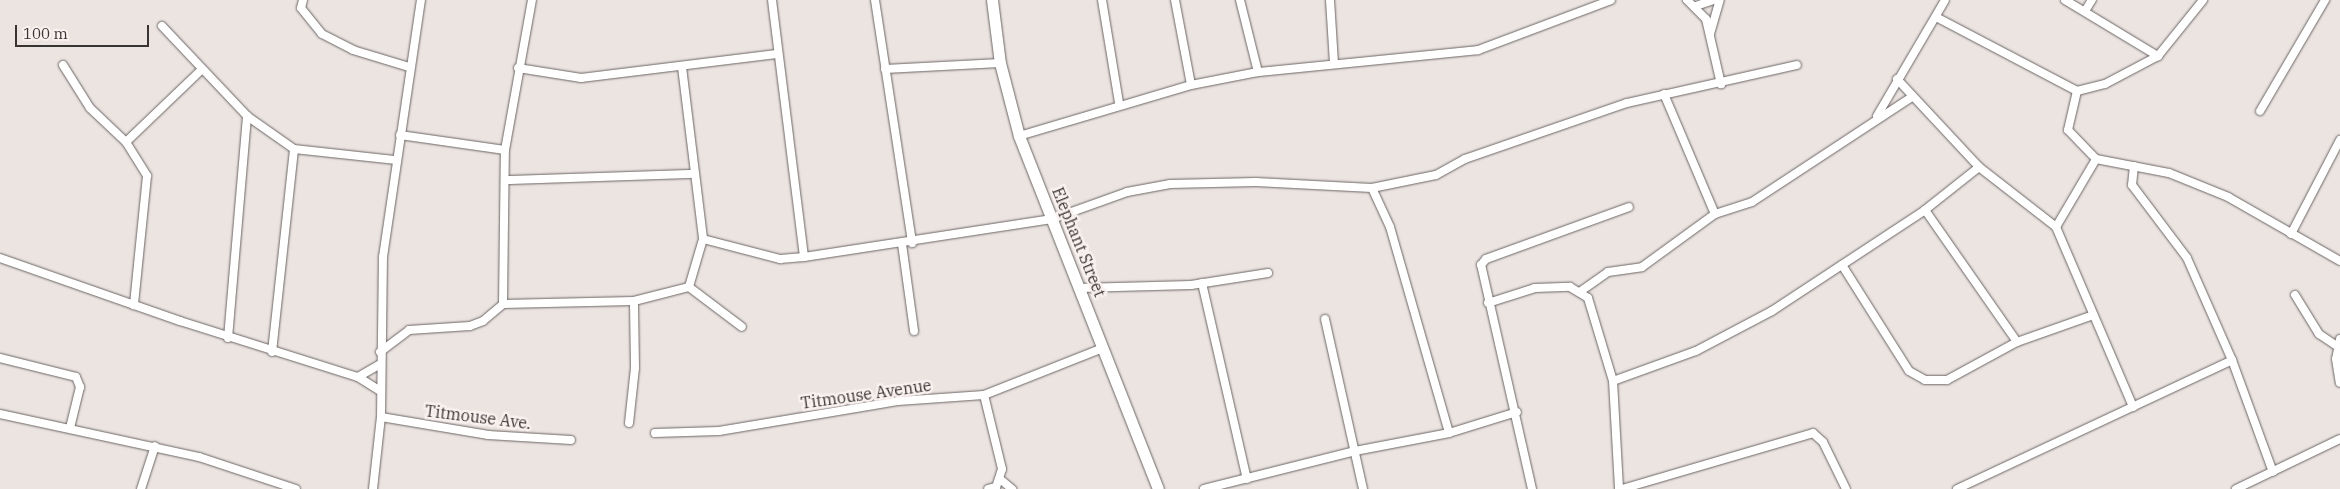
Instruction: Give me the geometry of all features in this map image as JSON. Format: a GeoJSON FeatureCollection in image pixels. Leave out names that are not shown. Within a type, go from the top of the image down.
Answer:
{"type":"FeatureCollection","features":[{"type":"Feature","properties":{"kind":"main road","name":"Elephant Street"},"geometry":{"type":"LineString","coordinates":[[992,0],[1000,63],[1019,136],[1158,489]]}},
{"type":"Feature","properties":{"kind":"street"},"geometry":{"type":"LineString","coordinates":[[303,0],[301,8],[322,34],[352,50],[409,67]]}},
{"type":"Feature","properties":{"kind":"street"},"geometry":{"type":"LineString","coordinates":[[373,489],[381,417],[379,365],[383,257],[409,67],[421,0]]}},
{"type":"Feature","properties":{"kind":"street"},"geometry":{"type":"LineString","coordinates":[[503,304],[501,251],[508,180],[505,150],[518,68],[532,0]]}},
{"type":"Feature","properties":{"kind":"street"},"geometry":{"type":"LineString","coordinates":[[772,0],[777,54],[804,257]]}},
{"type":"Feature","properties":{"kind":"street"},"geometry":{"type":"LineString","coordinates":[[875,0],[912,243]]}},
{"type":"Feature","properties":{"kind":"street"},"geometry":{"type":"LineString","coordinates":[[1102,0],[1119,103]]}},
{"type":"Feature","properties":{"kind":"street"},"geometry":{"type":"LineString","coordinates":[[1175,0],[1191,85]]}},
{"type":"Feature","properties":{"kind":"street"},"geometry":{"type":"LineString","coordinates":[[1240,0],[1258,72]]}},
{"type":"Feature","properties":{"kind":"street"},"geometry":{"type":"LineString","coordinates":[[1330,0],[1334,64]]}},
{"type":"Feature","properties":{"kind":"street"},"geometry":{"type":"LineString","coordinates":[[1019,136],[1119,103],[1191,85],[1258,72],[1478,50],[1610,0]]}},
{"type":"Feature","properties":{"kind":"street"},"geometry":{"type":"LineString","coordinates":[[1686,0],[1696,6],[1710,34],[1721,84]]}},
{"type":"Feature","properties":{"kind":"street"},"geometry":{"type":"LineString","coordinates":[[1696,6],[1713,0]]}},
{"type":"Feature","properties":{"kind":"street"},"geometry":{"type":"LineString","coordinates":[[1710,34],[1720,0]]}},
{"type":"Feature","properties":{"kind":"street"},"geometry":{"type":"LineString","coordinates":[[1876,118],[1897,79],[1936,18],[1945,0]]}},
{"type":"Feature","properties":{"kind":"street"},"geometry":{"type":"LineString","coordinates":[[2066,0],[2158,56]]}},
{"type":"Feature","properties":{"kind":"street"},"geometry":{"type":"LineString","coordinates":[[2085,11],[2092,0]]}},
{"type":"Feature","properties":{"kind":"street"},"geometry":{"type":"LineString","coordinates":[[1936,18],[2077,91],[2106,84],[2158,56],[2203,0]]}},
{"type":"Feature","properties":{"kind":"street"},"geometry":{"type":"LineString","coordinates":[[2260,111],[2325,0]]}},
{"type":"Feature","properties":{"kind":"street"},"geometry":{"type":"LineString","coordinates":[[162,26],[201,70],[247,116],[294,149],[396,160]]}},
{"type":"Feature","properties":{"kind":"street"},"geometry":{"type":"LineString","coordinates":[[518,68],[581,78],[777,54]]}},
{"type":"Feature","properties":{"kind":"street"},"geometry":{"type":"LineString","coordinates":[[885,69],[1000,63]]}},
{"type":"Feature","properties":{"kind":"street"},"geometry":{"type":"LineString","coordinates":[[63,65],[98,118],[126,142],[147,176],[134,305]]}},
{"type":"Feature","properties":{"kind":"street"},"geometry":{"type":"LineString","coordinates":[[702,239],[780,259],[912,243],[1052,219],[1127,192],[1170,184],[1256,182],[1372,188],[1436,175],[1465,159],[1664,94],[1721,84],[1797,65]]}},
{"type":"Feature","properties":{"kind":"street"},"geometry":{"type":"LineString","coordinates":[[682,67],[692,174],[702,239],[689,287]]}},
{"type":"Feature","properties":{"kind":"street"},"geometry":{"type":"LineString","coordinates":[[126,142],[201,70]]}},
{"type":"Feature","properties":{"kind":"street"},"geometry":{"type":"LineString","coordinates":[[1897,79],[1979,167],[2056,227],[2091,316],[2133,407]]}},
{"type":"Feature","properties":{"kind":"street"},"geometry":{"type":"LineString","coordinates":[[2077,91],[2068,130],[2096,159],[2169,173],[2228,197],[2340,261]]}},
{"type":"Feature","properties":{"kind":"street"},"geometry":{"type":"LineString","coordinates":[[1664,94],[1715,214]]}},
{"type":"Feature","properties":{"kind":"street"},"geometry":{"type":"LineString","coordinates":[[1581,291],[1608,272],[1642,267],[1715,214],[1752,202],[1876,118],[1912,97]]}},
{"type":"Feature","properties":{"kind":"street"},"geometry":{"type":"LineString","coordinates":[[228,338],[247,116]]}},
{"type":"Feature","properties":{"kind":"street"},"geometry":{"type":"LineString","coordinates":[[400,135],[505,150]]}},
{"type":"Feature","properties":{"kind":"street"},"geometry":{"type":"LineString","coordinates":[[2291,234],[2340,140]]}},
{"type":"Feature","properties":{"kind":"street"},"geometry":{"type":"LineString","coordinates":[[272,352],[294,149]]}},
{"type":"Feature","properties":{"kind":"street"},"geometry":{"type":"LineString","coordinates":[[2056,227],[2096,159]]}},
{"type":"Feature","properties":{"kind":"street"},"geometry":{"type":"LineString","coordinates":[[2134,166],[2132,185],[2187,258],[2232,360],[2273,472]]}},
{"type":"Feature","properties":{"kind":"street"},"geometry":{"type":"LineString","coordinates":[[1613,381],[1704,346],[1772,311],[1925,210],[1979,167]]}},
{"type":"Feature","properties":{"kind":"street"},"geometry":{"type":"LineString","coordinates":[[508,180],[692,174]]}},
{"type":"Feature","properties":{"kind":"street"},"geometry":{"type":"LineString","coordinates":[[1372,188],[1390,227],[1449,433]]}},
{"type":"Feature","properties":{"kind":"street"},"geometry":{"type":"LineString","coordinates":[[1532,489],[1517,412],[1480,273],[1486,259],[1629,207]]}},
{"type":"Feature","properties":{"kind":"street"},"geometry":{"type":"LineString","coordinates":[[1925,210],[2017,342]]}},
{"type":"Feature","properties":{"kind":"street"},"geometry":{"type":"LineString","coordinates":[[902,244],[914,331]]}},
{"type":"Feature","properties":{"kind":"street"},"geometry":{"type":"LineString","coordinates":[[0,258],[228,338],[358,377],[379,390]]}},
{"type":"Feature","properties":{"kind":"street"},"geometry":{"type":"LineString","coordinates":[[1842,265],[1909,371],[1925,380],[1947,380],[2017,342],[2091,316]]}},
{"type":"Feature","properties":{"kind":"street"},"geometry":{"type":"LineString","coordinates":[[1080,288],[1202,283],[1268,273]]}},
{"type":"Feature","properties":{"kind":"street"},"geometry":{"type":"LineString","coordinates":[[1202,283],[1247,480]]}},
{"type":"Feature","properties":{"kind":"street"},"geometry":{"type":"LineString","coordinates":[[380,352],[410,330],[470,326],[503,304],[634,301],[689,287]]}},
{"type":"Feature","properties":{"kind":"street"},"geometry":{"type":"LineString","coordinates":[[689,287],[742,326]]}},
{"type":"Feature","properties":{"kind":"street"},"geometry":{"type":"LineString","coordinates":[[1488,303],[1535,288],[1570,287],[1581,291],[1588,298],[1613,381],[1621,489],[1813,433],[1823,442],[1846,489]]}},
{"type":"Feature","properties":{"kind":"street"},"geometry":{"type":"LineString","coordinates":[[2295,295],[2319,334],[2339,343],[2340,383]]}},
{"type":"Feature","properties":{"kind":"street"},"geometry":{"type":"LineString","coordinates":[[629,423],[635,368],[634,301]]}},
{"type":"Feature","properties":{"kind":"street"},"geometry":{"type":"LineString","coordinates":[[1325,319],[1363,489]]}},
{"type":"Feature","properties":{"kind":"street","name":"Titmouse Avenue"},"geometry":{"type":"LineString","coordinates":[[655,432],[719,432],[898,401],[984,395],[1103,348]]}},
{"type":"Feature","properties":{"kind":"street"},"geometry":{"type":"LineString","coordinates":[[0,358],[76,377],[80,387],[70,428]]}},
{"type":"Feature","properties":{"kind":"street"},"geometry":{"type":"LineString","coordinates":[[1957,489],[2232,360]]}},
{"type":"Feature","properties":{"kind":"street"},"geometry":{"type":"LineString","coordinates":[[358,377],[379,365]]}},
{"type":"Feature","properties":{"kind":"street"},"geometry":{"type":"LineString","coordinates":[[984,395],[1000,479],[1012,489]]}},
{"type":"Feature","properties":{"kind":"street"},"geometry":{"type":"LineString","coordinates":[[1204,489],[1247,480],[1355,451],[1449,433],[1517,412]]}},
{"type":"Feature","properties":{"kind":"street"},"geometry":{"type":"LineString","coordinates":[[0,414],[155,446],[296,489]]}},
{"type":"Feature","properties":{"kind":"street","name":"Titmouse Ave."},"geometry":{"type":"LineString","coordinates":[[381,417],[488,435],[572,440]]}},
{"type":"Feature","properties":{"kind":"street"},"geometry":{"type":"LineString","coordinates":[[2236,489],[2340,439]]}},
{"type":"Feature","properties":{"kind":"street"},"geometry":{"type":"LineString","coordinates":[[141,489],[155,446]]}},
{"type":"Feature","properties":{"kind":"street"},"geometry":{"type":"LineString","coordinates":[[988,489],[1000,479]]}}]}
